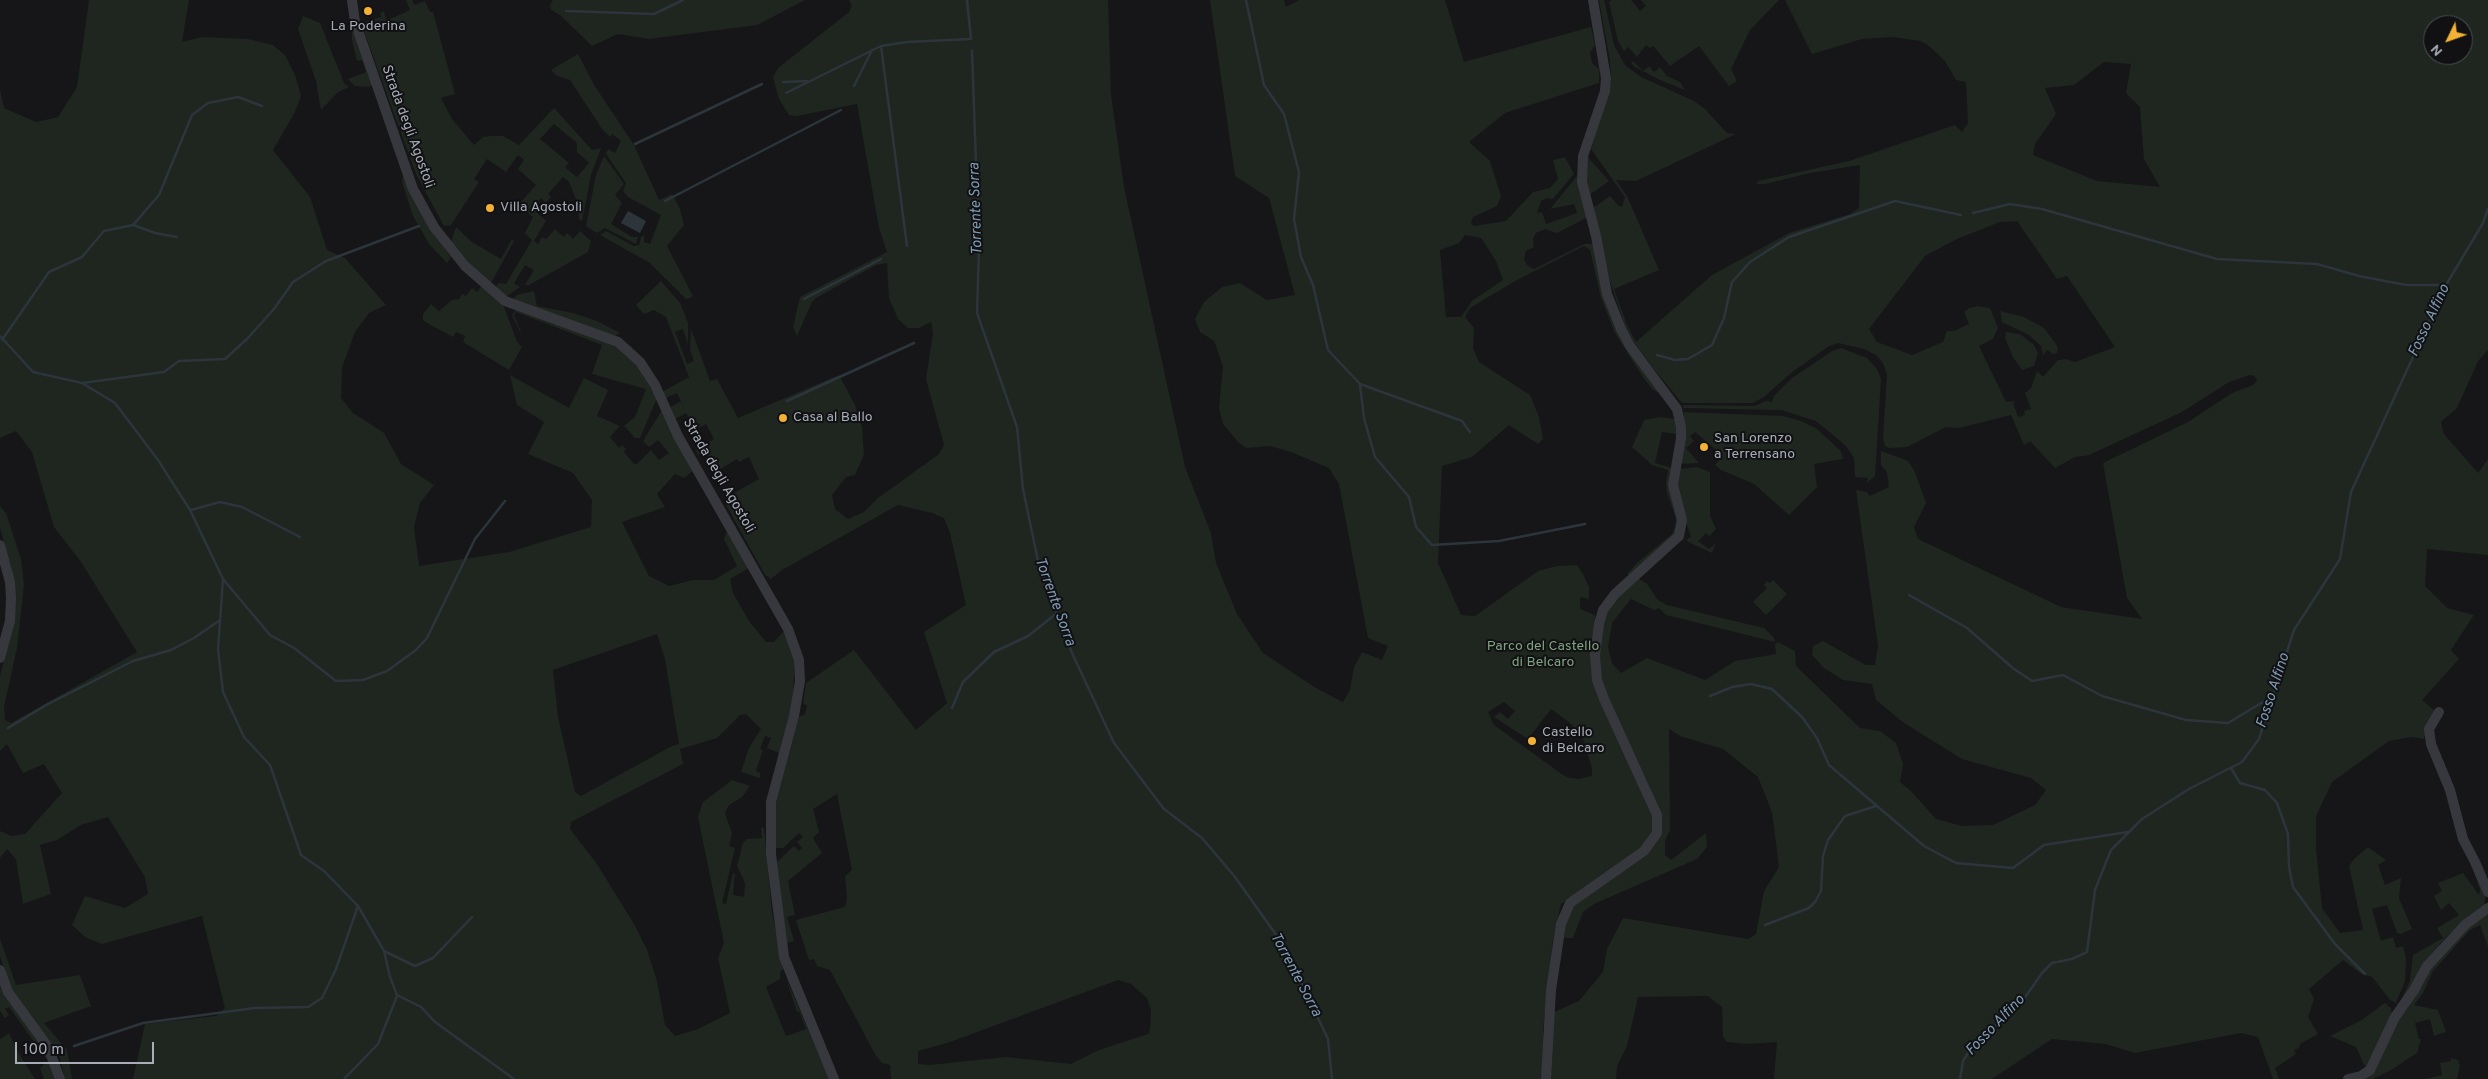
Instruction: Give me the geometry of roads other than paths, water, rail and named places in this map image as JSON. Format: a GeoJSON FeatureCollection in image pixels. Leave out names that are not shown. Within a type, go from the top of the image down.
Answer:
{"type":"FeatureCollection","features":[{"type":"Feature","properties":{"kind":"street","name":"Strada degli Agostoli"},"geometry":{"type":"LineString","coordinates":[[352,0],[355,22],[413,189],[434,227],[465,266],[505,301],[618,342],[640,362],[655,385],[678,436],[717,502],[794,642],[799,660],[800,681],[794,716],[771,802],[771,854],[784,957],[834,1079]]}},
{"type":"Feature","properties":{"kind":"street"},"geometry":{"type":"LineString","coordinates":[[1546,1079],[1550,990],[1561,924],[1570,903],[1644,852],[1657,833],[1658,814],[1604,699],[1597,680],[1594,654],[1603,610],[1614,594],[1679,536],[1682,520],[1673,485],[1681,438],[1681,427],[1677,409],[1630,346],[1621,329],[1607,294],[1596,236],[1582,182],[1583,156],[1605,91],[1606,78],[1593,0]]}},
{"type":"Feature","properties":{"kind":"street"},"geometry":{"type":"LineString","coordinates":[[0,545],[10,582],[11,604],[10,620],[0,658]]}},
{"type":"Feature","properties":{"kind":"street"},"geometry":{"type":"LineString","coordinates":[[2439,712],[2429,729],[2430,744],[2450,790],[2462,839],[2476,862],[2488,892]]}},
{"type":"Feature","properties":{"kind":"street"},"geometry":{"type":"LineString","coordinates":[[2348,1079],[2361,1076],[2370,1070],[2395,1017],[2428,966],[2466,924],[2488,908]]}},
{"type":"Feature","properties":{"kind":"street"},"geometry":{"type":"LineString","coordinates":[[0,970],[12,998],[48,1047],[60,1079]]}},
{"type":"Feature","properties":{"kind":"waterway"},"geometry":{"type":"LineString","coordinates":[[566,11],[654,14],[683,0]]}},
{"type":"Feature","properties":{"kind":"waterway"},"geometry":{"type":"LineString","coordinates":[[786,93],[881,46],[907,42],[971,39],[967,0]]}},
{"type":"Feature","properties":{"kind":"waterway"},"geometry":{"type":"LineString","coordinates":[[1246,0],[1264,85],[1284,114],[1299,172],[1294,219],[1301,257],[1313,285],[1328,350],[1360,384],[1462,421],[1470,432]]}},
{"type":"Feature","properties":{"kind":"waterway"},"geometry":{"type":"LineString","coordinates":[[881,46],[907,246]]}},
{"type":"Feature","properties":{"kind":"waterway"},"geometry":{"type":"LineString","coordinates":[[854,86],[872,50]]}},
{"type":"Feature","properties":{"kind":"waterway","name":"Torrente Sorra"},"geometry":{"type":"LineString","coordinates":[[972,51],[979,248],[977,313],[1017,427],[1023,489],[1039,566],[1072,653],[1114,743],[1164,809],[1202,838],[1235,877],[1282,943],[1328,1039],[1332,1079]]}},
{"type":"Feature","properties":{"kind":"waterway"},"geometry":{"type":"LineString","coordinates":[[783,82],[807,81]]}},
{"type":"Feature","properties":{"kind":"waterway"},"geometry":{"type":"LineString","coordinates":[[635,144],[762,84]]}},
{"type":"Feature","properties":{"kind":"waterway"},"geometry":{"type":"LineString","coordinates":[[2,340],[49,272],[82,257],[104,231],[133,225],[159,195],[192,115],[208,103],[238,97],[262,106]]}},
{"type":"Feature","properties":{"kind":"waterway"},"geometry":{"type":"LineString","coordinates":[[665,201],[841,110]]}},
{"type":"Feature","properties":{"kind":"waterway"},"geometry":{"type":"LineString","coordinates":[[1657,355],[1675,360],[1688,359],[1712,345],[1724,318],[1732,282],[1750,262],[1789,237],[1895,201],[1961,215]]}},
{"type":"Feature","properties":{"kind":"waterway"},"geometry":{"type":"LineString","coordinates":[[1973,213],[2010,204],[2042,209],[2217,259],[2317,264],[2359,276],[2406,285],[2446,285]]}},
{"type":"Feature","properties":{"kind":"waterway","name":"Fosso Alfino"},"geometry":{"type":"LineString","coordinates":[[1960,1079],[1963,1061],[1971,1048],[2021,1003],[2042,973],[2052,963],[2072,959],[2087,952],[2095,890],[2111,850],[2142,819],[2189,789],[2242,762],[2259,739],[2294,630],[2340,559],[2351,492],[2446,285],[2483,223],[2488,209]]}},
{"type":"Feature","properties":{"kind":"waterway"},"geometry":{"type":"LineString","coordinates":[[133,225],[155,233],[177,237]]}},
{"type":"Feature","properties":{"kind":"waterway"},"geometry":{"type":"LineString","coordinates":[[82,383],[164,372],[179,361],[225,359],[247,339],[274,309],[293,282],[326,261],[419,226]]}},
{"type":"Feature","properties":{"kind":"waterway"},"geometry":{"type":"LineString","coordinates":[[804,299],[881,259]]}},
{"type":"Feature","properties":{"kind":"waterway"},"geometry":{"type":"LineString","coordinates":[[0,336],[33,372],[82,383],[115,403],[158,460],[190,510],[223,579],[218,649],[223,692],[244,737],[270,765],[301,855],[324,871],[358,906],[384,951],[390,977],[397,995],[421,1007],[435,1022],[514,1079]]}},
{"type":"Feature","properties":{"kind":"waterway"},"geometry":{"type":"LineString","coordinates":[[787,401],[914,343]]}},
{"type":"Feature","properties":{"kind":"waterway"},"geometry":{"type":"LineString","coordinates":[[1360,385],[1364,418],[1375,457],[1409,497],[1416,527],[1432,545],[1499,541],[1585,524]]}},
{"type":"Feature","properties":{"kind":"waterway"},"geometry":{"type":"LineString","coordinates":[[223,579],[270,635],[294,648],[336,681],[363,680],[387,671],[416,650],[427,638],[475,539],[505,501]]}},
{"type":"Feature","properties":{"kind":"waterway"},"geometry":{"type":"LineString","coordinates":[[191,510],[220,502],[242,507],[300,537]]}},
{"type":"Feature","properties":{"kind":"waterway"},"geometry":{"type":"LineString","coordinates":[[1909,595],[1967,628],[2014,669],[2032,681],[2063,675],[2102,696],[2186,720],[2228,723],[2273,696]]}},
{"type":"Feature","properties":{"kind":"waterway"},"geometry":{"type":"LineString","coordinates":[[952,708],[963,682],[994,652],[1028,636],[1057,613]]}},
{"type":"Feature","properties":{"kind":"waterway"},"geometry":{"type":"LineString","coordinates":[[8,728],[48,704],[133,661],[171,650],[194,638],[220,620]]}},
{"type":"Feature","properties":{"kind":"waterway"},"geometry":{"type":"LineString","coordinates":[[1710,696],[1732,687],[1751,684],[1772,689],[1802,717],[1817,738],[1829,765],[1924,846],[1956,863],[2013,868],[2044,845],[2128,832]]}},
{"type":"Feature","properties":{"kind":"waterway"},"geometry":{"type":"LineString","coordinates":[[2231,768],[2240,783],[2265,790],[2277,803],[2288,834],[2289,867],[2293,887],[2335,944],[2365,974]]}},
{"type":"Feature","properties":{"kind":"waterway"},"geometry":{"type":"LineString","coordinates":[[1765,925],[1809,908],[1815,902],[1821,891],[1823,856],[1828,840],[1845,816],[1876,806]]}},
{"type":"Feature","properties":{"kind":"waterway"},"geometry":{"type":"LineString","coordinates":[[74,1046],[143,1023],[255,1008],[308,1007],[322,998],[336,969],[358,906]]}},
{"type":"Feature","properties":{"kind":"waterway"},"geometry":{"type":"LineString","coordinates":[[384,951],[415,966],[433,958],[472,917]]}},
{"type":"Feature","properties":{"kind":"waterway"},"geometry":{"type":"LineString","coordinates":[[344,1079],[378,1044],[397,996]]}},
{"type":"Feature","properties":{"kind":"place","name":"La Poderina"},"geometry":{"type":"Point","coordinates":[368,11]}},
{"type":"Feature","properties":{"kind":"place","name":"Villa Agostoli"},"geometry":{"type":"Point","coordinates":[490,208]}},
{"type":"Feature","properties":{"kind":"place","name":"Casa al Ballo"},"geometry":{"type":"Point","coordinates":[783,418]}},
{"type":"Feature","properties":{"kind":"place","name":"San Lorenzo a Terrensano"},"geometry":{"type":"Point","coordinates":[1704,447]}},
{"type":"Feature","properties":{"kind":"place","name":"Castello di Belcaro"},"geometry":{"type":"Point","coordinates":[1532,741]}},
{"type":"Feature","properties":{"kind":"park label","name":"Parco del Castello di Belcaro"},"geometry":{"type":"Point","coordinates":[1543,656]}}]}
